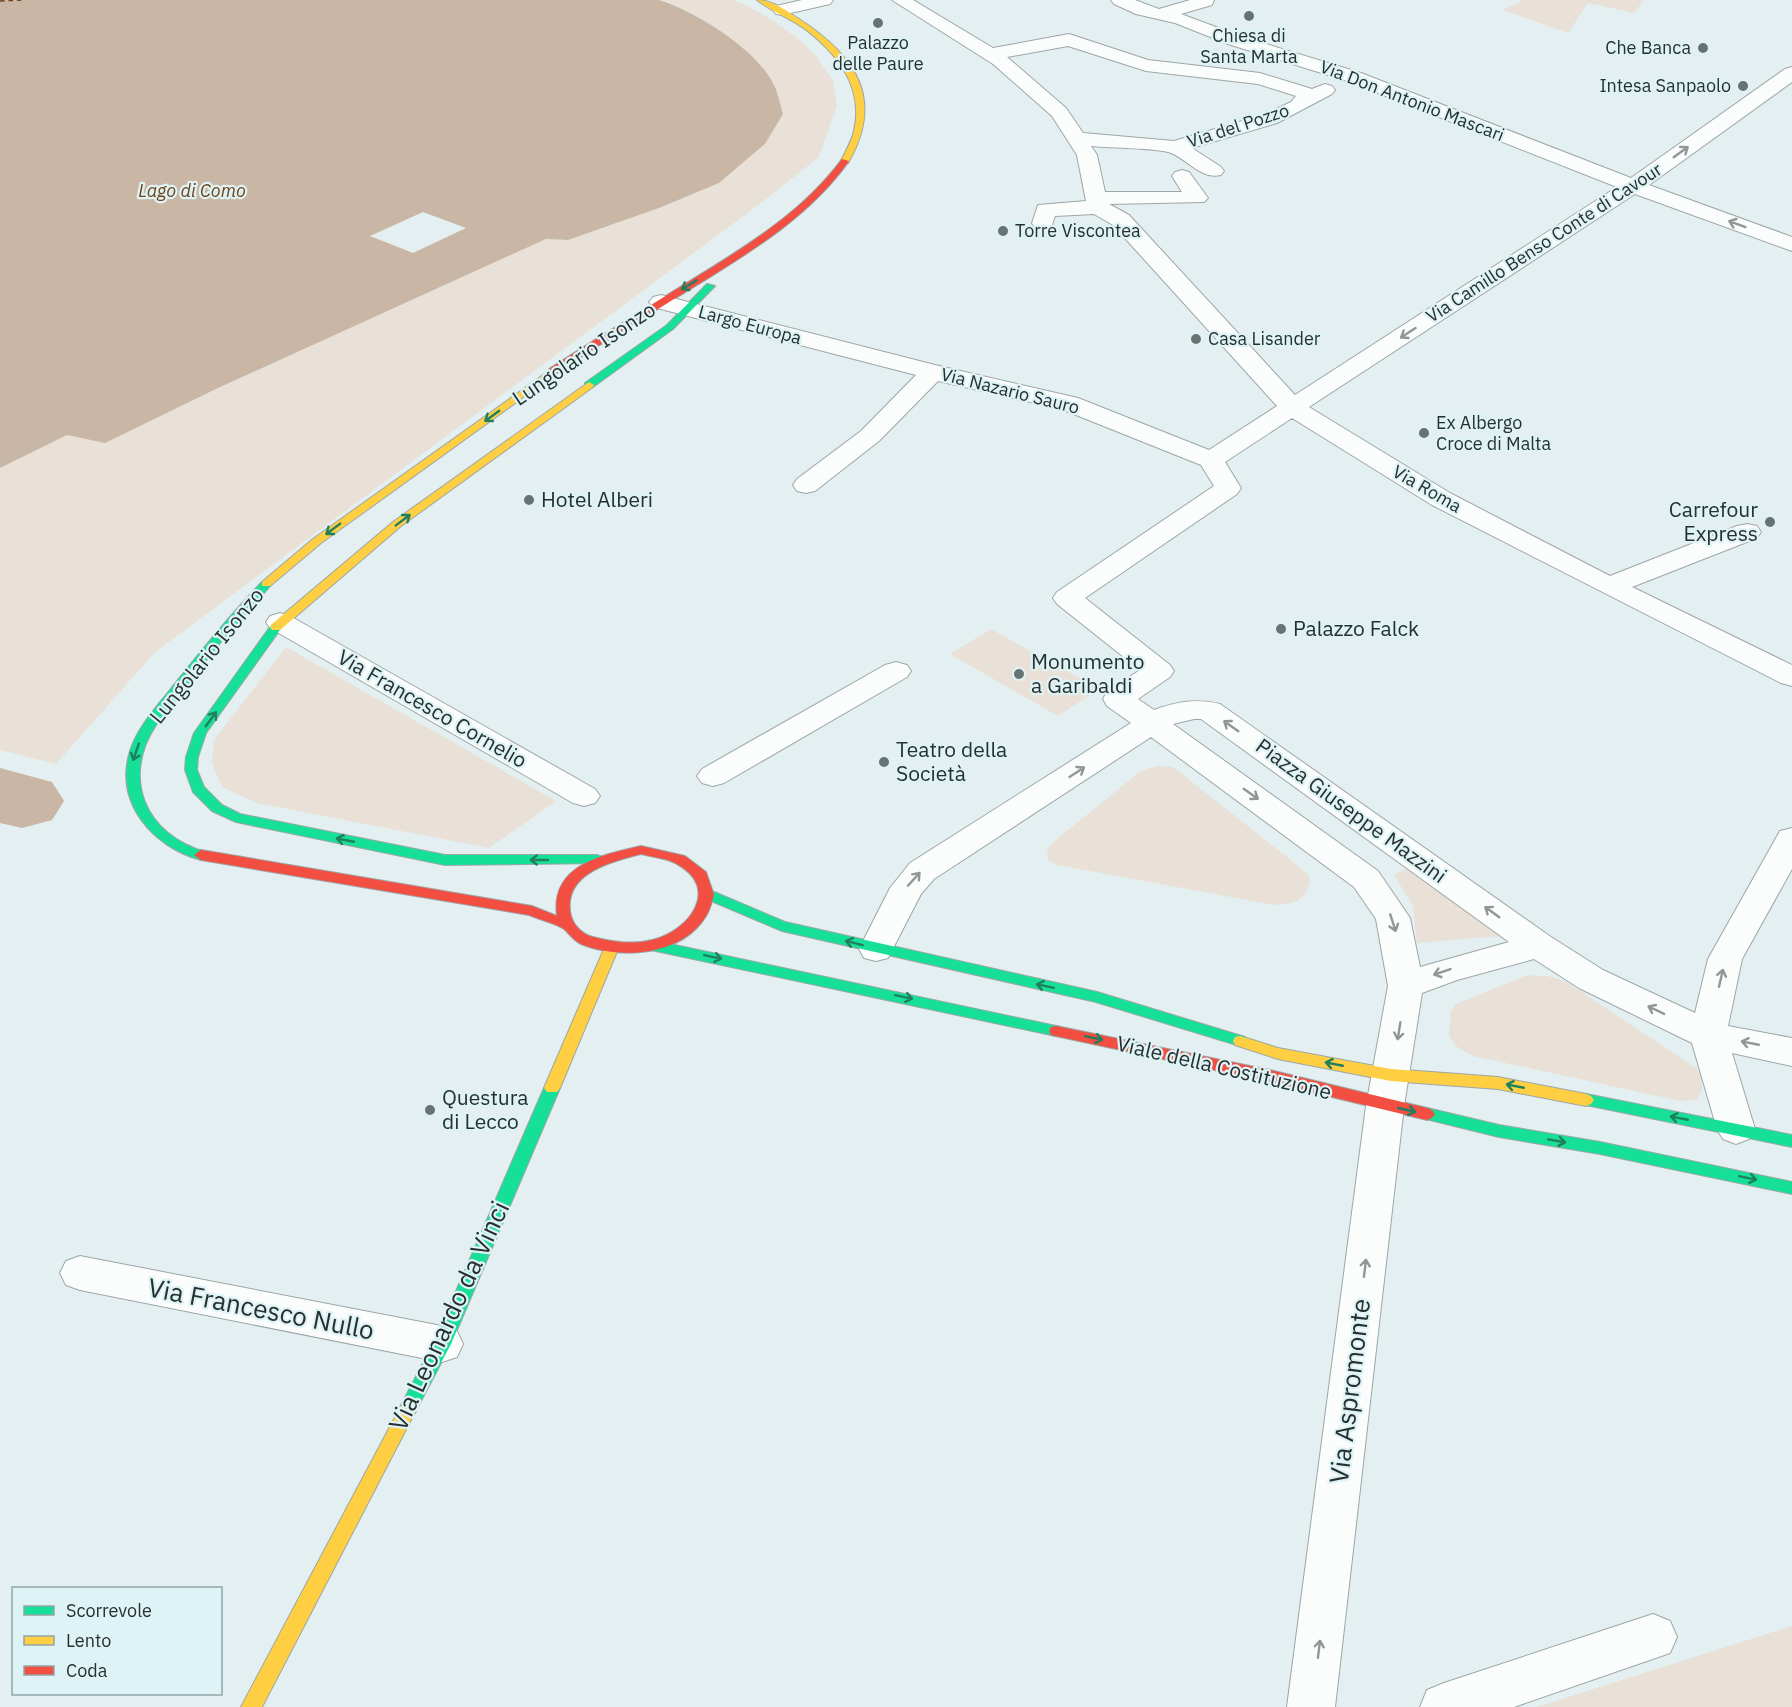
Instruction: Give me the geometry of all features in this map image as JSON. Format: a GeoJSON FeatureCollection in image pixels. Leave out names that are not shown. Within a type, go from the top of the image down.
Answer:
{"type":"FeatureCollection","features":[{"type":"Feature","properties":{"kind":"main road","name":"Lungolario Isonzo"},"geometry":{"type":"LineString","coordinates":[[569,926],[532,911],[192,853],[161,835],[146,819],[133,793],[131,769],[136,750],[149,727],[216,638],[280,570],[362,507],[572,358],[739,254],[802,207],[830,181],[851,150],[861,120],[861,99],[857,82],[842,57],[818,33],[782,10],[761,0]]}},
{"type":"Feature","properties":{"kind":"main road","name":"Lungolario Isonzo"},"geometry":{"type":"LineString","coordinates":[[597,860],[445,860],[236,818],[216,808],[202,795],[194,780],[191,767],[194,747],[200,733],[280,622],[397,524],[670,327],[739,254]]}},
{"type":"Feature","properties":{"kind":"main road"},"geometry":{"type":"LineString","coordinates":[[641,850],[675,856],[699,873],[705,884],[707,894],[704,910],[696,922],[683,933],[656,946],[628,950],[612,949],[590,943],[569,926],[561,910],[561,897],[567,884],[576,873],[597,860],[623,852],[641,850]]}},
{"type":"Feature","properties":{"kind":"main road","name":"Viale della Costituzione"},"geometry":{"type":"LineString","coordinates":[[707,894],[782,926],[1097,998],[1278,1053],[1499,1131],[1600,1148],[1792,1188]]}},
{"type":"Feature","properties":{"kind":"main road","name":"Viale della Costituzione"},"geometry":{"type":"LineString","coordinates":[[656,946],[1274,1077],[1388,1090],[1498,1083],[1792,1141]]}},
{"type":"Feature","properties":{"kind":"main road","name":"Via Leonardo da Vinci"},"geometry":{"type":"LineString","coordinates":[[250,1707],[442,1344],[612,949]]}},
{"type":"Feature","properties":{"kind":"street"},"geometry":{"type":"LineString","coordinates":[[782,10],[824,0]]}},
{"type":"Feature","properties":{"kind":"street","name":"Via Don Antonio Mascari"},"geometry":{"type":"LineString","coordinates":[[1120,0],[1142,10],[1181,19],[1234,40],[1354,77],[1633,186],[1792,244]]}},
{"type":"Feature","properties":{"kind":"street"},"geometry":{"type":"LineString","coordinates":[[913,1],[991,54],[1050,104],[1078,139],[1087,155],[1097,202]]}},
{"type":"Feature","properties":{"kind":"street"},"geometry":{"type":"LineString","coordinates":[[1160,14],[1206,1]]}},
{"type":"Feature","properties":{"kind":"street"},"geometry":{"type":"LineString","coordinates":[[991,54],[1069,40],[1146,65],[1260,79],[1312,95]]}},
{"type":"Feature","properties":{"kind":"street","name":"Via Camillo Benso Conte di Cavour"},"geometry":{"type":"LineString","coordinates":[[1211,460],[1633,186],[1792,73]]}},
{"type":"Feature","properties":{"kind":"street","name":"Via del Pozzo"},"geometry":{"type":"LineString","coordinates":[[1078,139],[1175,147],[1270,119],[1298,106],[1312,95],[1354,77]]}},
{"type":"Feature","properties":{"kind":"street"},"geometry":{"type":"LineString","coordinates":[[1175,147],[1214,171]]}},
{"type":"Feature","properties":{"kind":"street"},"geometry":{"type":"LineString","coordinates":[[1043,223],[1046,210],[1097,202],[1197,198],[1182,176]]}},
{"type":"Feature","properties":{"kind":"street","name":"Via Roma"},"geometry":{"type":"LineString","coordinates":[[1097,202],[1121,220],[1293,408],[1441,499],[1792,677]]}},
{"type":"Feature","properties":{"kind":"street","name":"Largo Europa"},"geometry":{"type":"LineString","coordinates":[[661,302],[838,348]]}},
{"type":"Feature","properties":{"kind":"street","name":"Via Nazario Sauro"},"geometry":{"type":"LineString","coordinates":[[838,348],[1069,403],[1211,460]]}},
{"type":"Feature","properties":{"kind":"street"},"geometry":{"type":"LineString","coordinates":[[806,485],[870,436],[933,372]]}},
{"type":"Feature","properties":{"kind":"street"},"geometry":{"type":"LineString","coordinates":[[1211,460],[1228,488],[1067,598],[1159,671],[1118,699],[1153,722],[1366,879],[1393,918],[1406,986],[1388,1090]]}},
{"type":"Feature","properties":{"kind":"street"},"geometry":{"type":"LineString","coordinates":[[1609,586],[1747,532]]}},
{"type":"Feature","properties":{"kind":"street","name":"Via Francesco Cornelio"},"geometry":{"type":"LineString","coordinates":[[280,622],[584,796]]}},
{"type":"Feature","properties":{"kind":"street"},"geometry":{"type":"LineString","coordinates":[[713,776],[896,671]]}},
{"type":"Feature","properties":{"kind":"street","name":"Piazza Giuseppe Mazzini"},"geometry":{"type":"LineString","coordinates":[[876,949],[907,888],[922,871],[1153,722],[1177,711],[1193,708],[1209,711],[1539,946],[1591,979],[1708,1035],[1792,1052]]}},
{"type":"Feature","properties":{"kind":"street"},"geometry":{"type":"LineString","coordinates":[[1736,1130],[1708,1035],[1725,959],[1792,839]]}},
{"type":"Feature","properties":{"kind":"street"},"geometry":{"type":"LineString","coordinates":[[1406,986],[1447,970],[1539,946]]}},
{"type":"Feature","properties":{"kind":"street","name":"Via Aspromonte"},"geometry":{"type":"LineString","coordinates":[[1311,1707],[1388,1090]]}},
{"type":"Feature","properties":{"kind":"street","name":"Via Francesco Nullo"},"geometry":{"type":"LineString","coordinates":[[80,1273],[442,1344]]}},
{"type":"Feature","properties":{"kind":"street"},"geometry":{"type":"LineString","coordinates":[[1444,1707],[1653,1637]]}},
{"type":"Feature","properties":{"kind":"shaded area"},"geometry":{"type":"Polygon","coordinates":[[[659,0],[732,0],[772,20],[800,40],[816,56],[833,81],[837,105],[819,157],[753,209],[155,652],[56,764],[0,750],[0,468],[67,435],[106,442],[218,388],[546,239],[568,240],[659,208],[719,183],[765,144],[783,114],[778,94],[765,70],[739,45],[690,13],[659,0]]]}},
{"type":"Feature","properties":{"kind":"shaded area"},"geometry":{"type":"Polygon","coordinates":[[[1523,0],[1644,0],[1634,13],[1588,3],[1568,33],[1503,10],[1523,0]]]}},
{"type":"Feature","properties":{"kind":"shaded area"},"geometry":{"type":"Polygon","coordinates":[[[991,629],[1099,689],[1058,716],[950,654],[991,629]]]}},
{"type":"Feature","properties":{"kind":"shaded area"},"geometry":{"type":"Polygon","coordinates":[[[286,647],[556,801],[489,848],[257,803],[222,787],[212,763],[214,740],[286,647]]]}},
{"type":"Feature","properties":{"kind":"shaded area"},"geometry":{"type":"Polygon","coordinates":[[[1159,766],[1172,767],[1182,774],[1302,869],[1310,877],[1304,896],[1295,902],[1275,905],[1057,865],[1048,860],[1047,851],[1051,844],[1137,774],[1159,766]]]}},
{"type":"Feature","properties":{"kind":"shaded area"},"geometry":{"type":"Polygon","coordinates":[[[1406,869],[1502,936],[1417,943],[1413,906],[1394,875],[1406,869]]]}},
{"type":"Feature","properties":{"kind":"shaded area"},"geometry":{"type":"Polygon","coordinates":[[[1527,975],[1547,976],[1565,981],[1702,1072],[1702,1090],[1696,1100],[1681,1101],[1473,1056],[1457,1047],[1449,1036],[1451,1011],[1456,1004],[1527,975]]]}},
{"type":"Feature","properties":{"kind":"shaded area"},"geometry":{"type":"Polygon","coordinates":[[[1792,1626],[1792,1707],[1537,1707],[1792,1626]]]}},
{"type":"Feature","properties":{"kind":"water","name":"Lago di Como"},"geometry":{"type":"Polygon","coordinates":[[[0,0],[659,0],[674,5],[706,22],[753,57],[773,83],[783,114],[765,144],[719,183],[659,208],[568,240],[546,239],[218,388],[105,443],[67,435],[0,468],[0,0]]]}},
{"type":"Feature","properties":{"kind":"pier"},"geometry":{"type":"Polygon","coordinates":[[[423,212],[466,228],[413,253],[370,236],[423,212]]]}},
{"type":"Feature","properties":{"kind":"waterway"},"geometry":{"type":"LineString","coordinates":[[0,795],[22,801]]}},
{"type":"Feature","properties":{"kind":"ferry route"},"geometry":{"type":"LineString","coordinates":[[0,1],[22,0]]}},
{"type":"Feature","properties":{"kind":"traffic: fast"},"geometry":{"type":"LineString","coordinates":[[589,385],[670,327],[710,286]]}},
{"type":"Feature","properties":{"kind":"traffic: fast"},"geometry":{"type":"LineString","coordinates":[[201,855],[174,844],[156,829],[141,810],[133,785],[134,760],[140,740],[157,714],[242,609],[266,584]]}},
{"type":"Feature","properties":{"kind":"traffic: fast"},"geometry":{"type":"LineString","coordinates":[[276,627],[200,733],[192,757],[191,770],[198,789],[217,808],[236,818],[445,860],[597,860]]}},
{"type":"Feature","properties":{"kind":"traffic: fast"},"geometry":{"type":"LineString","coordinates":[[707,894],[782,926],[1097,997],[1240,1041]]}},
{"type":"Feature","properties":{"kind":"traffic: fast"},"geometry":{"type":"LineString","coordinates":[[656,946],[1056,1031]]}},
{"type":"Feature","properties":{"kind":"traffic: fast"},"geometry":{"type":"LineString","coordinates":[[407,1411],[442,1344],[552,1088]]}},
{"type":"Feature","properties":{"kind":"traffic: fast"},"geometry":{"type":"LineString","coordinates":[[1586,1100],[1792,1141]]}},
{"type":"Feature","properties":{"kind":"traffic: fast"},"geometry":{"type":"LineString","coordinates":[[1427,1114],[1499,1131],[1600,1148],[1792,1188]]}},
{"type":"Feature","properties":{"kind":"traffic: slow"},"geometry":{"type":"LineString","coordinates":[[761,0],[807,28],[828,45],[845,64],[857,85],[862,108],[858,134],[845,161]]}},
{"type":"Feature","properties":{"kind":"traffic: slow"},"geometry":{"type":"LineString","coordinates":[[266,584],[317,541],[553,371]]}},
{"type":"Feature","properties":{"kind":"traffic: slow"},"geometry":{"type":"LineString","coordinates":[[276,627],[397,524],[589,385]]}},
{"type":"Feature","properties":{"kind":"traffic: slow"},"geometry":{"type":"LineString","coordinates":[[552,1088],[611,949]]}},
{"type":"Feature","properties":{"kind":"traffic: slow"},"geometry":{"type":"LineString","coordinates":[[1240,1041],[1278,1053],[1391,1075],[1498,1083],[1586,1100]]}},
{"type":"Feature","properties":{"kind":"traffic: slow"},"geometry":{"type":"LineString","coordinates":[[251,1707],[407,1411]]}},
{"type":"Feature","properties":{"kind":"traffic: jam"},"geometry":{"type":"LineString","coordinates":[[553,371],[758,241],[816,195],[845,161]]}},
{"type":"Feature","properties":{"kind":"traffic: jam"},"geometry":{"type":"LineString","coordinates":[[641,850],[680,859],[701,875],[707,895],[700,915],[682,932],[656,945],[624,949],[580,937],[565,919],[562,900],[566,887],[574,877],[600,862],[641,850]]}},
{"type":"Feature","properties":{"kind":"traffic: jam"},"geometry":{"type":"LineString","coordinates":[[201,855],[532,911],[569,926]]}},
{"type":"Feature","properties":{"kind":"traffic: jam"},"geometry":{"type":"LineString","coordinates":[[1056,1031],[1274,1077],[1427,1114]]}},
{"type":"Feature","properties":{"kind":"place","name":"Chiesa di Santa Marta"},"geometry":{"type":"Point","coordinates":[1249,16]}},
{"type":"Feature","properties":{"kind":"place","name":"Palazzo delle Paure"},"geometry":{"type":"Point","coordinates":[878,23]}},
{"type":"Feature","properties":{"kind":"place","name":"Che Banca"},"geometry":{"type":"Point","coordinates":[1703,48]}},
{"type":"Feature","properties":{"kind":"place","name":"Intesa Sanpaolo"},"geometry":{"type":"Point","coordinates":[1743,86]}},
{"type":"Feature","properties":{"kind":"place","name":"Torre Viscontea"},"geometry":{"type":"Point","coordinates":[1003,231]}},
{"type":"Feature","properties":{"kind":"place","name":"Casa Lisander"},"geometry":{"type":"Point","coordinates":[1196,339]}},
{"type":"Feature","properties":{"kind":"place","name":"Ex Albergo Croce di Malta"},"geometry":{"type":"Point","coordinates":[1424,433]}},
{"type":"Feature","properties":{"kind":"place","name":"Hotel Alberi"},"geometry":{"type":"Point","coordinates":[529,500]}},
{"type":"Feature","properties":{"kind":"place","name":"Carrefour Express"},"geometry":{"type":"Point","coordinates":[1770,522]}},
{"type":"Feature","properties":{"kind":"place","name":"Palazzo Falck"},"geometry":{"type":"Point","coordinates":[1281,629]}},
{"type":"Feature","properties":{"kind":"place","name":"Monumento a Garibaldi"},"geometry":{"type":"Point","coordinates":[1019,674]}},
{"type":"Feature","properties":{"kind":"place","name":"Teatro della Società"},"geometry":{"type":"Point","coordinates":[884,762]}},
{"type":"Feature","properties":{"kind":"place","name":"Questura di Lecco"},"geometry":{"type":"Point","coordinates":[430,1110]}}]}
